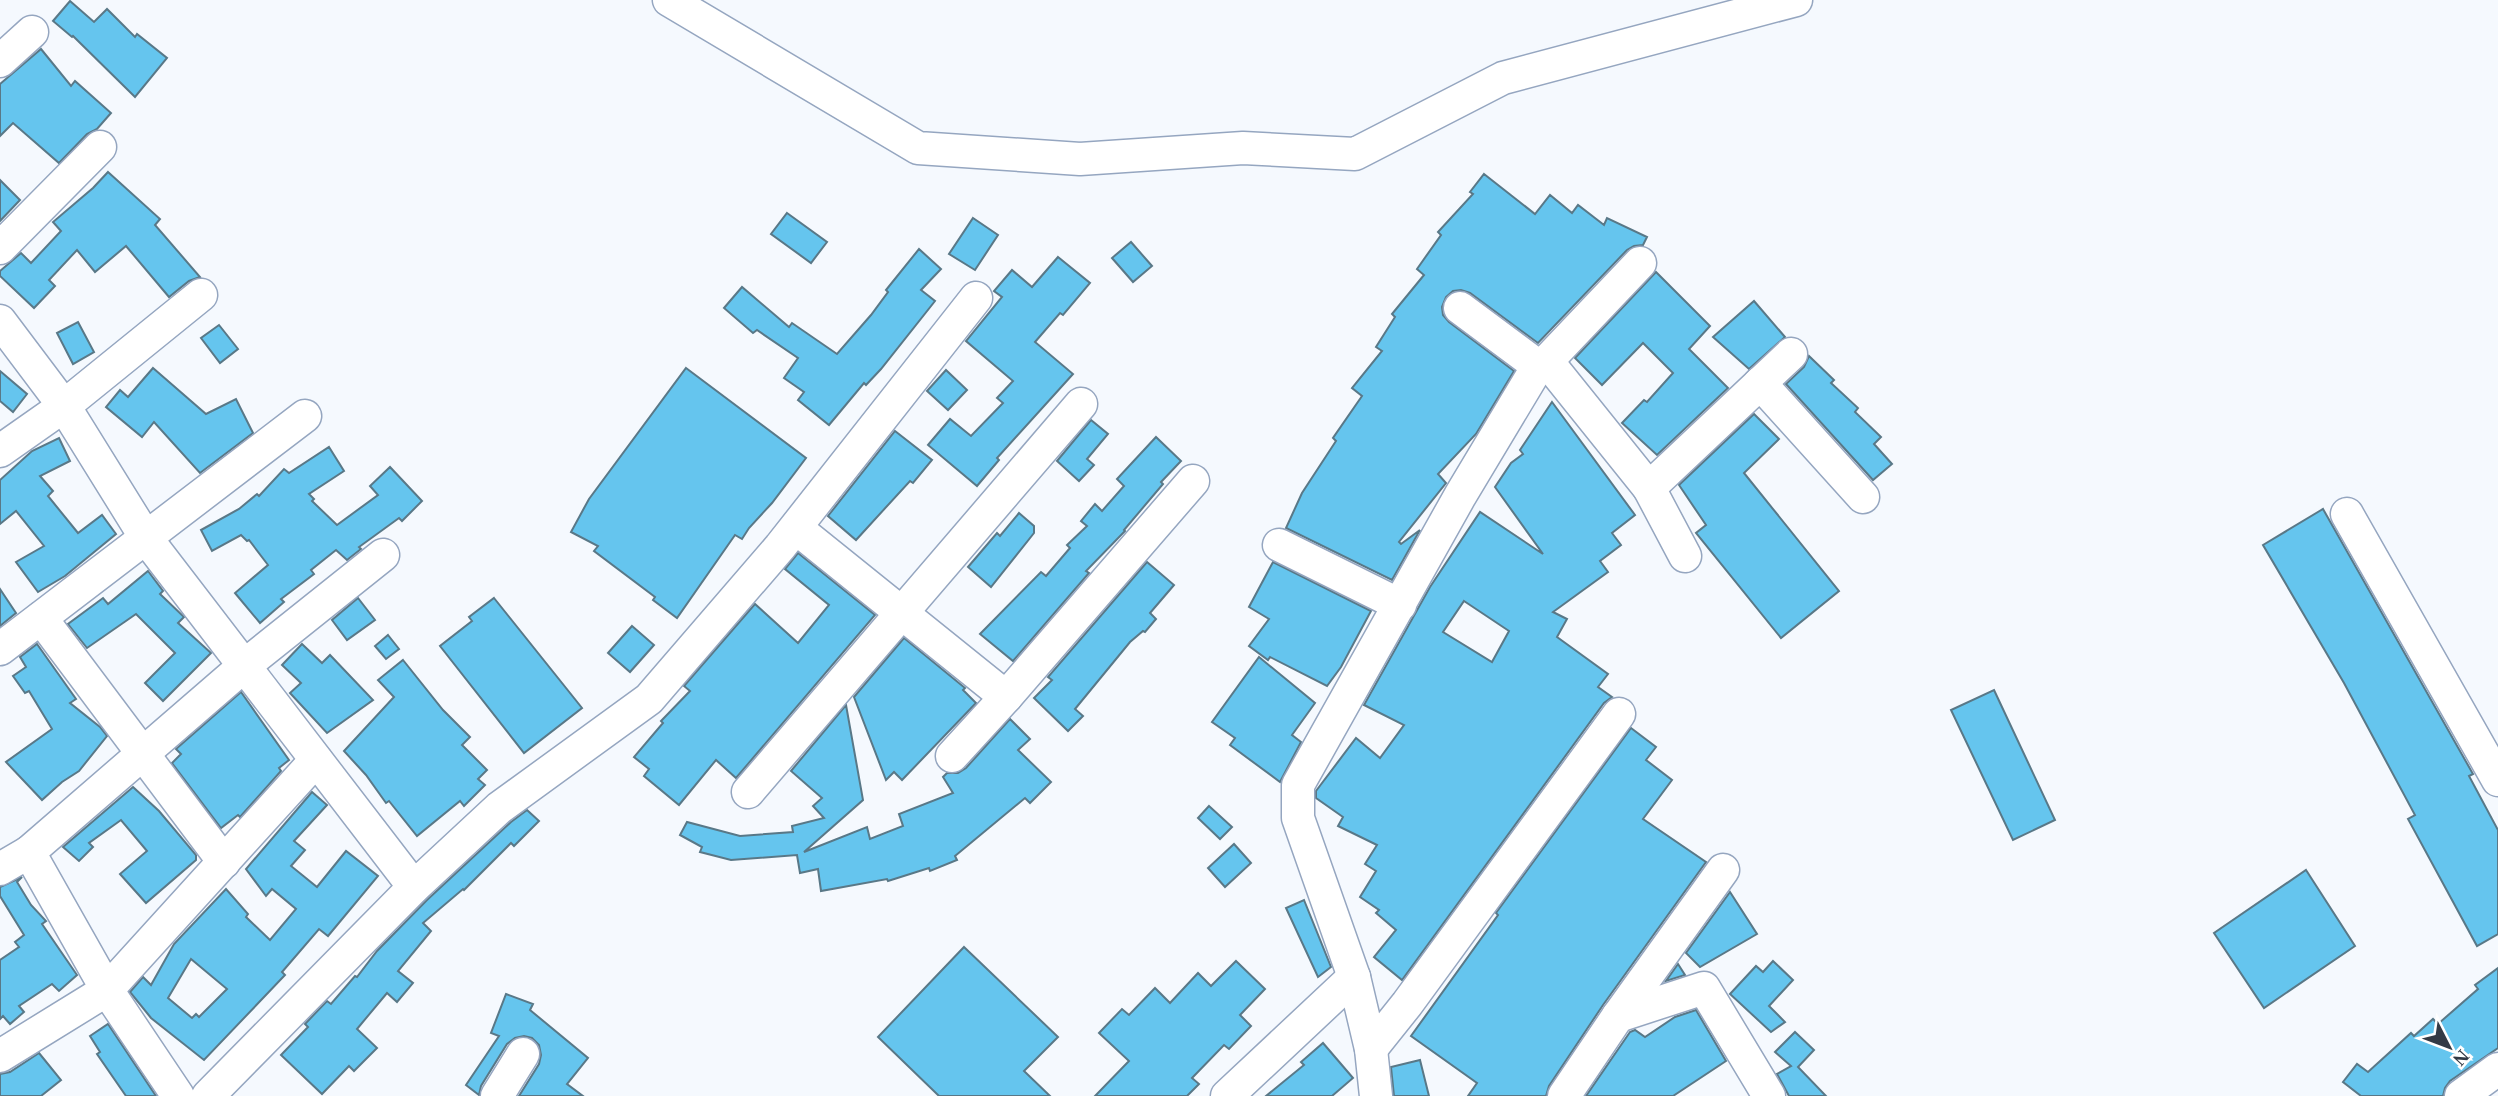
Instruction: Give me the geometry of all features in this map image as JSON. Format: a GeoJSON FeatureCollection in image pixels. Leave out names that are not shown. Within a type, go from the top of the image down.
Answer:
{"type":"FeatureCollection","features":[{"type":"Feature","properties":{"kind":"street"},"geometry":{"type":"LineString","coordinates":[[669,0],[918,148],[1080,159],[1242,148],[1355,154],[1503,78],[1796,0]]}},
{"type":"Feature","properties":{"kind":"street"},"geometry":{"type":"LineString","coordinates":[[0,61],[32,32]]}},
{"type":"Feature","properties":{"kind":"street"},"geometry":{"type":"LineString","coordinates":[[0,248],[100,147]]}},
{"type":"Feature","properties":{"kind":"street"},"geometry":{"type":"LineString","coordinates":[[1376,1096],[1371,1049],[1354,977],[1298,818],[1298,785],[1460,496],[1543,364],[1640,263]]}},
{"type":"Feature","properties":{"kind":"street"},"geometry":{"type":"LineString","coordinates":[[0,451],[64,406],[201,295]]}},
{"type":"Feature","properties":{"kind":"street"},"geometry":{"type":"LineString","coordinates":[[208,1096],[414,887],[499,807],[649,699],[796,528],[976,298]]}},
{"type":"Feature","properties":{"kind":"street"},"geometry":{"type":"LineString","coordinates":[[1460,308],[1543,364],[1648,488],[1685,556]]}},
{"type":"Feature","properties":{"kind":"street"},"geometry":{"type":"LineString","coordinates":[[0,321],[64,406],[146,538],[414,887]]}},
{"type":"Feature","properties":{"kind":"street"},"geometry":{"type":"LineString","coordinates":[[1648,488],[1791,354]]}},
{"type":"Feature","properties":{"kind":"street"},"geometry":{"type":"LineString","coordinates":[[1760,383],[1863,497]]}},
{"type":"Feature","properties":{"kind":"street"},"geometry":{"type":"LineString","coordinates":[[748,792],[1081,404]]}},
{"type":"Feature","properties":{"kind":"street"},"geometry":{"type":"LineString","coordinates":[[0,649],[305,416]]}},
{"type":"Feature","properties":{"kind":"street"},"geometry":{"type":"LineString","coordinates":[[952,756],[1193,481]]}},
{"type":"Feature","properties":{"kind":"street"},"geometry":{"type":"LineString","coordinates":[[2347,514],[2498,780]]}},
{"type":"Feature","properties":{"kind":"street"},"geometry":{"type":"LineString","coordinates":[[796,528],[1006,697]]}},
{"type":"Feature","properties":{"kind":"street"},"geometry":{"type":"LineString","coordinates":[[1279,545],[1400,605]]}},
{"type":"Feature","properties":{"kind":"street"},"geometry":{"type":"LineString","coordinates":[[0,869],[29,852],[244,666],[383,555]]}},
{"type":"Feature","properties":{"kind":"street"},"geometry":{"type":"LineString","coordinates":[[41,618],[224,862]]}},
{"type":"Feature","properties":{"kind":"street"},"geometry":{"type":"LineString","coordinates":[[1371,1049],[1407,1004],[1619,714]]}},
{"type":"Feature","properties":{"kind":"street"},"geometry":{"type":"LineString","coordinates":[[0,1056],[107,990],[316,760]]}},
{"type":"Feature","properties":{"kind":"street"},"geometry":{"type":"LineString","coordinates":[[29,852],[107,990],[178,1096]]}},
{"type":"Feature","properties":{"kind":"street"},"geometry":{"type":"LineString","coordinates":[[1564,1096],[1723,870]]}},
{"type":"Feature","properties":{"kind":"street"},"geometry":{"type":"LineString","coordinates":[[1227,1096],[1354,977]]}},
{"type":"Feature","properties":{"kind":"street"},"geometry":{"type":"LineString","coordinates":[[1618,1016],[1704,988],[1769,1096]]}},
{"type":"Feature","properties":{"kind":"street"},"geometry":{"type":"LineString","coordinates":[[497,1096],[523,1054]]}},
{"type":"Feature","properties":{"kind":"street"},"geometry":{"type":"LineString","coordinates":[[2461,1096],[2498,1069]]}},
{"type":"Feature","properties":{"kind":"building"},"geometry":{"type":"Polygon","coordinates":[[[70,1],[94,22],[107,9],[135,37],[137,34],[167,58],[135,97],[73,36],[53,21],[70,1]]]}},
{"type":"Feature","properties":{"kind":"building"},"geometry":{"type":"Polygon","coordinates":[[[41,49],[71,86],[75,81],[111,113],[59,163],[13,123],[0,136],[0,84],[41,49]]]}},
{"type":"Feature","properties":{"kind":"building"},"geometry":{"type":"Polygon","coordinates":[[[108,172],[160,219],[155,225],[200,277],[189,281],[169,297],[126,246],[95,272],[77,250],[49,280],[55,286],[34,308],[0,276],[0,271],[21,253],[31,263],[61,231],[53,222],[108,172]]]}},
{"type":"Feature","properties":{"kind":"building"},"geometry":{"type":"Polygon","coordinates":[[[1484,174],[1535,214],[1550,195],[1572,213],[1578,205],[1604,225],[1607,218],[1647,237],[1643,245],[1627,250],[1538,343],[1470,293],[1453,291],[1446,297],[1442,307],[1443,315],[1449,322],[1514,371],[1476,434],[1438,474],[1446,483],[1399,542],[1401,544],[1420,530],[1392,580],[1286,528],[1302,493],[1336,441],[1333,438],[1362,396],[1352,388],[1382,351],[1376,347],[1395,317],[1392,314],[1424,275],[1417,269],[1441,235],[1438,232],[1473,194],[1470,192],[1484,174]]]}},
{"type":"Feature","properties":{"kind":"building"},"geometry":{"type":"Polygon","coordinates":[[[0,180],[20,200],[0,221],[0,180]]]}},
{"type":"Feature","properties":{"kind":"building"},"geometry":{"type":"Polygon","coordinates":[[[787,213],[827,242],[811,263],[771,234],[787,213]]]}},
{"type":"Feature","properties":{"kind":"building"},"geometry":{"type":"Polygon","coordinates":[[[973,218],[998,235],[975,270],[949,254],[973,218]]]}},
{"type":"Feature","properties":{"kind":"building"},"geometry":{"type":"Polygon","coordinates":[[[1131,242],[1152,266],[1133,282],[1112,258],[1131,242]]]}},
{"type":"Feature","properties":{"kind":"building"},"geometry":{"type":"Polygon","coordinates":[[[919,249],[941,269],[921,290],[935,301],[881,369],[866,385],[864,383],[829,425],[798,400],[804,392],[784,378],[798,358],[757,330],[753,333],[724,308],[742,287],[789,327],[792,323],[837,354],[871,315],[888,292],[886,290],[919,249]]]}},
{"type":"Feature","properties":{"kind":"building"},"geometry":{"type":"Polygon","coordinates":[[[1058,257],[1090,283],[1035,342],[1073,374],[997,458],[999,460],[977,486],[928,445],[950,419],[971,436],[1003,403],[997,398],[1013,381],[966,341],[1002,297],[994,291],[1012,270],[1032,287],[1058,257]]]}},
{"type":"Feature","properties":{"kind":"building"},"geometry":{"type":"Polygon","coordinates":[[[1656,272],[1710,326],[1689,349],[1728,388],[1657,455],[1622,423],[1644,400],[1647,402],[1673,373],[1643,343],[1602,385],[1575,358],[1656,272]]]}},
{"type":"Feature","properties":{"kind":"building"},"geometry":{"type":"Polygon","coordinates":[[[1754,301],[1785,337],[1749,369],[1713,337],[1754,301]]]}},
{"type":"Feature","properties":{"kind":"building"},"geometry":{"type":"Polygon","coordinates":[[[78,322],[94,352],[73,364],[57,333],[78,322]]]}},
{"type":"Feature","properties":{"kind":"building"},"geometry":{"type":"Polygon","coordinates":[[[219,325],[238,349],[220,363],[201,338],[219,325]]]}},
{"type":"Feature","properties":{"kind":"building"},"geometry":{"type":"Polygon","coordinates":[[[1809,356],[1834,380],[1831,383],[1858,408],[1855,412],[1881,437],[1874,444],[1892,464],[1873,480],[1786,384],[1804,367],[1809,356]]]}},
{"type":"Feature","properties":{"kind":"building"},"geometry":{"type":"Polygon","coordinates":[[[153,368],[206,414],[236,399],[253,433],[200,473],[154,422],[142,437],[106,407],[120,390],[128,397],[153,368]]]}},
{"type":"Feature","properties":{"kind":"building"},"geometry":{"type":"Polygon","coordinates":[[[686,368],[806,458],[742,539],[735,535],[677,618],[653,600],[655,597],[594,551],[598,546],[571,532],[589,499],[686,368]]]}},
{"type":"Feature","properties":{"kind":"building"},"geometry":{"type":"Polygon","coordinates":[[[946,370],[967,390],[948,410],[927,391],[946,370]]]}},
{"type":"Feature","properties":{"kind":"building"},"geometry":{"type":"Polygon","coordinates":[[[0,371],[27,394],[13,412],[0,401],[0,371]]]}},
{"type":"Feature","properties":{"kind":"building"},"geometry":{"type":"Polygon","coordinates":[[[1552,402],[1635,515],[1612,533],[1621,545],[1600,561],[1608,572],[1553,612],[1567,619],[1557,637],[1608,674],[1598,687],[1612,697],[1604,703],[1402,980],[1374,957],[1396,930],[1376,913],[1379,910],[1360,897],[1376,871],[1365,864],[1377,845],[1338,826],[1343,817],[1316,798],[1316,791],[1356,738],[1380,758],[1404,725],[1364,705],[1430,587],[1480,512],[1543,554],[1495,487],[1511,463],[1523,454],[1520,450],[1552,402]],[[1464,601],[1443,632],[1492,662],[1509,631],[1464,601]]]}},
{"type":"Feature","properties":{"kind":"building"},"geometry":{"type":"Polygon","coordinates":[[[1754,414],[1779,439],[1744,473],[1839,591],[1781,638],[1696,533],[1706,525],[1679,485],[1754,414]]]}},
{"type":"Feature","properties":{"kind":"building"},"geometry":{"type":"Polygon","coordinates":[[[1091,420],[1108,434],[1087,459],[1094,465],[1079,481],[1057,461],[1091,420]]]}},
{"type":"Feature","properties":{"kind":"building"},"geometry":{"type":"Polygon","coordinates":[[[895,431],[932,460],[856,540],[828,516],[895,431]]]}},
{"type":"Feature","properties":{"kind":"building"},"geometry":{"type":"Polygon","coordinates":[[[1156,437],[1181,461],[1161,482],[1163,484],[1125,531],[1086,571],[1089,573],[1013,661],[980,634],[1041,572],[1046,576],[1070,548],[1067,545],[1087,526],[1081,521],[1095,504],[1102,511],[1124,486],[1117,479],[1156,437]]]}},
{"type":"Feature","properties":{"kind":"building"},"geometry":{"type":"Polygon","coordinates":[[[59,438],[70,461],[40,476],[53,491],[48,496],[78,533],[102,515],[116,534],[65,576],[38,592],[16,562],[44,546],[16,511],[0,524],[0,480],[32,451],[59,438]]]}},
{"type":"Feature","properties":{"kind":"building"},"geometry":{"type":"Polygon","coordinates":[[[329,447],[344,471],[309,494],[314,499],[312,501],[337,525],[378,495],[370,486],[390,467],[422,501],[402,521],[399,518],[359,547],[361,549],[347,560],[336,550],[311,570],[314,574],[281,599],[284,602],[260,623],[235,593],[268,565],[249,540],[241,535],[212,551],[201,530],[239,509],[257,494],[259,496],[284,469],[289,473],[329,447]]]}},
{"type":"Feature","properties":{"kind":"building"},"geometry":{"type":"Polygon","coordinates":[[[2323,509],[2473,774],[2469,776],[2498,830],[2498,934],[2477,946],[2408,819],[2415,815],[2344,683],[2263,545],[2323,509]]]}},
{"type":"Feature","properties":{"kind":"building"},"geometry":{"type":"Polygon","coordinates":[[[1019,513],[1034,526],[1034,533],[991,587],[968,567],[997,533],[1000,536],[1019,513]]]}},
{"type":"Feature","properties":{"kind":"building"},"geometry":{"type":"Polygon","coordinates":[[[798,553],[875,615],[736,778],[716,760],[679,805],[644,776],[649,769],[634,757],[663,723],[661,721],[690,691],[684,686],[755,604],[798,643],[829,605],[785,569],[798,553]]]}},
{"type":"Feature","properties":{"kind":"building"},"geometry":{"type":"Polygon","coordinates":[[[1147,562],[1174,585],[1150,613],[1156,619],[1145,632],[1130,642],[1075,709],[1083,716],[1068,731],[1034,698],[1052,680],[1048,677],[1147,562]]]}},
{"type":"Feature","properties":{"kind":"building"},"geometry":{"type":"Polygon","coordinates":[[[1273,562],[1371,611],[1341,667],[1327,686],[1270,657],[1268,660],[1249,646],[1269,619],[1249,607],[1273,562]]]}},
{"type":"Feature","properties":{"kind":"building"},"geometry":{"type":"Polygon","coordinates":[[[148,571],[163,591],[160,594],[184,617],[178,623],[211,653],[163,701],[145,683],[175,653],[136,614],[87,648],[68,624],[103,598],[108,604],[148,571]]]}},
{"type":"Feature","properties":{"kind":"building"},"geometry":{"type":"Polygon","coordinates":[[[0,589],[16,613],[0,626],[0,589]]]}},
{"type":"Feature","properties":{"kind":"building"},"geometry":{"type":"Polygon","coordinates":[[[358,598],[375,620],[347,640],[332,620],[358,598]]]}},
{"type":"Feature","properties":{"kind":"building"},"geometry":{"type":"Polygon","coordinates":[[[494,598],[582,708],[524,753],[440,646],[472,621],[469,617],[494,598]]]}},
{"type":"Feature","properties":{"kind":"building"},"geometry":{"type":"Polygon","coordinates":[[[632,626],[654,645],[630,672],[608,653],[632,626]]]}},
{"type":"Feature","properties":{"kind":"building"},"geometry":{"type":"Polygon","coordinates":[[[388,635],[399,649],[386,659],[375,646],[388,635]]]}},
{"type":"Feature","properties":{"kind":"building"},"geometry":{"type":"Polygon","coordinates":[[[904,638],[965,688],[963,690],[976,703],[902,780],[894,772],[886,780],[854,697],[904,638]]]}},
{"type":"Feature","properties":{"kind":"building"},"geometry":{"type":"Polygon","coordinates":[[[37,644],[76,699],[70,703],[107,736],[79,771],[42,800],[6,762],[52,729],[29,691],[25,693],[13,676],[26,667],[20,657],[37,644]]]}},
{"type":"Feature","properties":{"kind":"building"},"geometry":{"type":"Polygon","coordinates":[[[302,644],[322,663],[330,655],[373,700],[327,733],[290,693],[301,683],[282,665],[302,644]]]}},
{"type":"Feature","properties":{"kind":"building"},"geometry":{"type":"Polygon","coordinates":[[[1259,657],[1315,703],[1292,735],[1301,742],[1280,782],[1230,745],[1235,738],[1212,722],[1259,657]]]}},
{"type":"Feature","properties":{"kind":"building"},"geometry":{"type":"Polygon","coordinates":[[[403,660],[443,710],[470,737],[462,745],[487,770],[478,779],[485,785],[464,806],[460,801],[417,836],[344,751],[394,697],[378,680],[403,660]]]}},
{"type":"Feature","properties":{"kind":"building"},"geometry":{"type":"Polygon","coordinates":[[[1994,690],[2055,820],[2013,840],[1951,710],[1994,690]]]}},
{"type":"Feature","properties":{"kind":"building"},"geometry":{"type":"Polygon","coordinates":[[[241,692],[289,760],[279,768],[281,771],[240,817],[238,815],[221,828],[172,763],[181,754],[176,749],[241,692]]]}},
{"type":"Feature","properties":{"kind":"building"},"geometry":{"type":"Polygon","coordinates":[[[846,705],[863,800],[804,852],[867,827],[870,839],[903,826],[899,814],[953,793],[943,777],[947,773],[958,773],[966,768],[1010,719],[1030,739],[1018,750],[1051,782],[1030,803],[1025,798],[955,856],[957,860],[930,871],[929,868],[888,881],[887,879],[821,891],[818,869],[800,873],[797,855],[731,860],[700,852],[702,847],[680,835],[687,822],[740,836],[793,832],[792,826],[824,818],[813,806],[822,798],[791,771],[846,705]]]}},
{"type":"Feature","properties":{"kind":"building"},"geometry":{"type":"Polygon","coordinates":[[[1631,728],[1656,747],[1646,760],[1672,780],[1643,819],[1706,862],[1603,1005],[1549,1086],[1546,1096],[1468,1096],[1477,1083],[1411,1036],[1498,915],[1496,913],[1631,728]]]}},
{"type":"Feature","properties":{"kind":"building"},"geometry":{"type":"Polygon","coordinates":[[[133,787],[159,811],[196,855],[196,860],[146,903],[120,874],[147,851],[121,820],[89,843],[93,847],[79,861],[63,847],[133,787]]]}},
{"type":"Feature","properties":{"kind":"building"},"geometry":{"type":"Polygon","coordinates":[[[312,792],[327,805],[294,841],[305,850],[291,866],[317,887],[346,851],[378,876],[328,936],[319,929],[282,972],[285,975],[204,1060],[151,1018],[130,992],[143,977],[151,985],[174,944],[226,889],[248,914],[246,917],[270,940],[296,909],[272,889],[266,896],[246,869],[312,792]],[[191,959],[168,998],[192,1018],[196,1014],[199,1017],[227,989],[191,959]]]}},
{"type":"Feature","properties":{"kind":"building"},"geometry":{"type":"Polygon","coordinates":[[[1209,806],[1232,827],[1220,839],[1198,818],[1209,806]]]}},
{"type":"Feature","properties":{"kind":"building"},"geometry":{"type":"Polygon","coordinates":[[[527,810],[539,821],[514,846],[511,843],[464,890],[423,923],[431,931],[398,971],[413,983],[397,1002],[387,993],[357,1029],[377,1048],[354,1071],[349,1066],[322,1094],[281,1055],[308,1027],[305,1024],[327,1001],[331,1004],[377,951],[427,900],[527,810]]]}},
{"type":"Feature","properties":{"kind":"building"},"geometry":{"type":"Polygon","coordinates":[[[1234,844],[1251,863],[1225,887],[1208,868],[1234,844]]]}},
{"type":"Feature","properties":{"kind":"building"},"geometry":{"type":"Polygon","coordinates":[[[2306,870],[2355,946],[2264,1008],[2214,933],[2306,870]]]}},
{"type":"Feature","properties":{"kind":"building"},"geometry":{"type":"Polygon","coordinates":[[[22,877],[17,882],[31,905],[46,921],[42,924],[77,975],[59,991],[52,984],[19,1006],[24,1012],[10,1024],[3,1016],[0,1019],[0,960],[19,947],[15,942],[24,935],[0,896],[0,887],[22,877]]]}},
{"type":"Feature","properties":{"kind":"building"},"geometry":{"type":"Polygon","coordinates":[[[1730,892],[1757,934],[1700,967],[1686,953],[1730,892]]]}},
{"type":"Feature","properties":{"kind":"building"},"geometry":{"type":"Polygon","coordinates":[[[1304,900],[1331,967],[1318,977],[1286,908],[1304,900]]]}},
{"type":"Feature","properties":{"kind":"building"},"geometry":{"type":"Polygon","coordinates":[[[964,947],[1058,1037],[1024,1071],[1050,1096],[939,1096],[878,1037],[964,947]]]}},
{"type":"Feature","properties":{"kind":"building"},"geometry":{"type":"Polygon","coordinates":[[[1236,961],[1265,989],[1240,1015],[1251,1026],[1229,1049],[1224,1045],[1192,1078],[1199,1084],[1187,1096],[1095,1096],[1129,1061],[1099,1033],[1122,1009],[1129,1015],[1155,988],[1170,1003],[1198,973],[1211,986],[1236,961]]]}},
{"type":"Feature","properties":{"kind":"building"},"geometry":{"type":"Polygon","coordinates":[[[1773,961],[1793,980],[1769,1006],[1785,1022],[1771,1032],[1730,994],[1756,966],[1763,972],[1773,961]]]}},
{"type":"Feature","properties":{"kind":"building"},"geometry":{"type":"Polygon","coordinates":[[[1678,964],[1685,975],[1666,981],[1678,964]]]}},
{"type":"Feature","properties":{"kind":"building"},"geometry":{"type":"Polygon","coordinates":[[[2498,968],[2498,1048],[2450,1081],[2443,1096],[2361,1096],[2343,1082],[2357,1064],[2368,1072],[2411,1033],[2414,1036],[2433,1019],[2438,1024],[2478,989],[2475,985],[2498,968]]]}},
{"type":"Feature","properties":{"kind":"building"},"geometry":{"type":"Polygon","coordinates":[[[506,994],[533,1004],[530,1010],[588,1058],[567,1084],[583,1096],[519,1096],[539,1064],[541,1055],[539,1045],[532,1038],[524,1036],[507,1044],[481,1086],[479,1095],[466,1085],[499,1036],[491,1033],[506,994]]]}},
{"type":"Feature","properties":{"kind":"building"},"geometry":{"type":"Polygon","coordinates":[[[1696,1010],[1726,1061],[1673,1096],[1586,1096],[1630,1032],[1635,1030],[1645,1037],[1675,1017],[1696,1010]]]}},
{"type":"Feature","properties":{"kind":"building"},"geometry":{"type":"Polygon","coordinates":[[[108,1024],[156,1096],[126,1096],[97,1054],[100,1052],[90,1036],[108,1024]]]}},
{"type":"Feature","properties":{"kind":"building"},"geometry":{"type":"Polygon","coordinates":[[[1795,1032],[1814,1050],[1798,1067],[1826,1096],[1789,1096],[1777,1074],[1791,1066],[1775,1052],[1795,1032]]]}},
{"type":"Feature","properties":{"kind":"building"},"geometry":{"type":"Polygon","coordinates":[[[1323,1043],[1353,1078],[1332,1096],[1266,1096],[1304,1065],[1301,1062],[1323,1043]]]}},
{"type":"Feature","properties":{"kind":"building"},"geometry":{"type":"Polygon","coordinates":[[[39,1053],[61,1080],[41,1096],[0,1096],[0,1074],[10,1072],[39,1053]]]}},
{"type":"Feature","properties":{"kind":"building"},"geometry":{"type":"Polygon","coordinates":[[[1420,1060],[1429,1096],[1394,1096],[1391,1067],[1420,1060]]]}}]}
